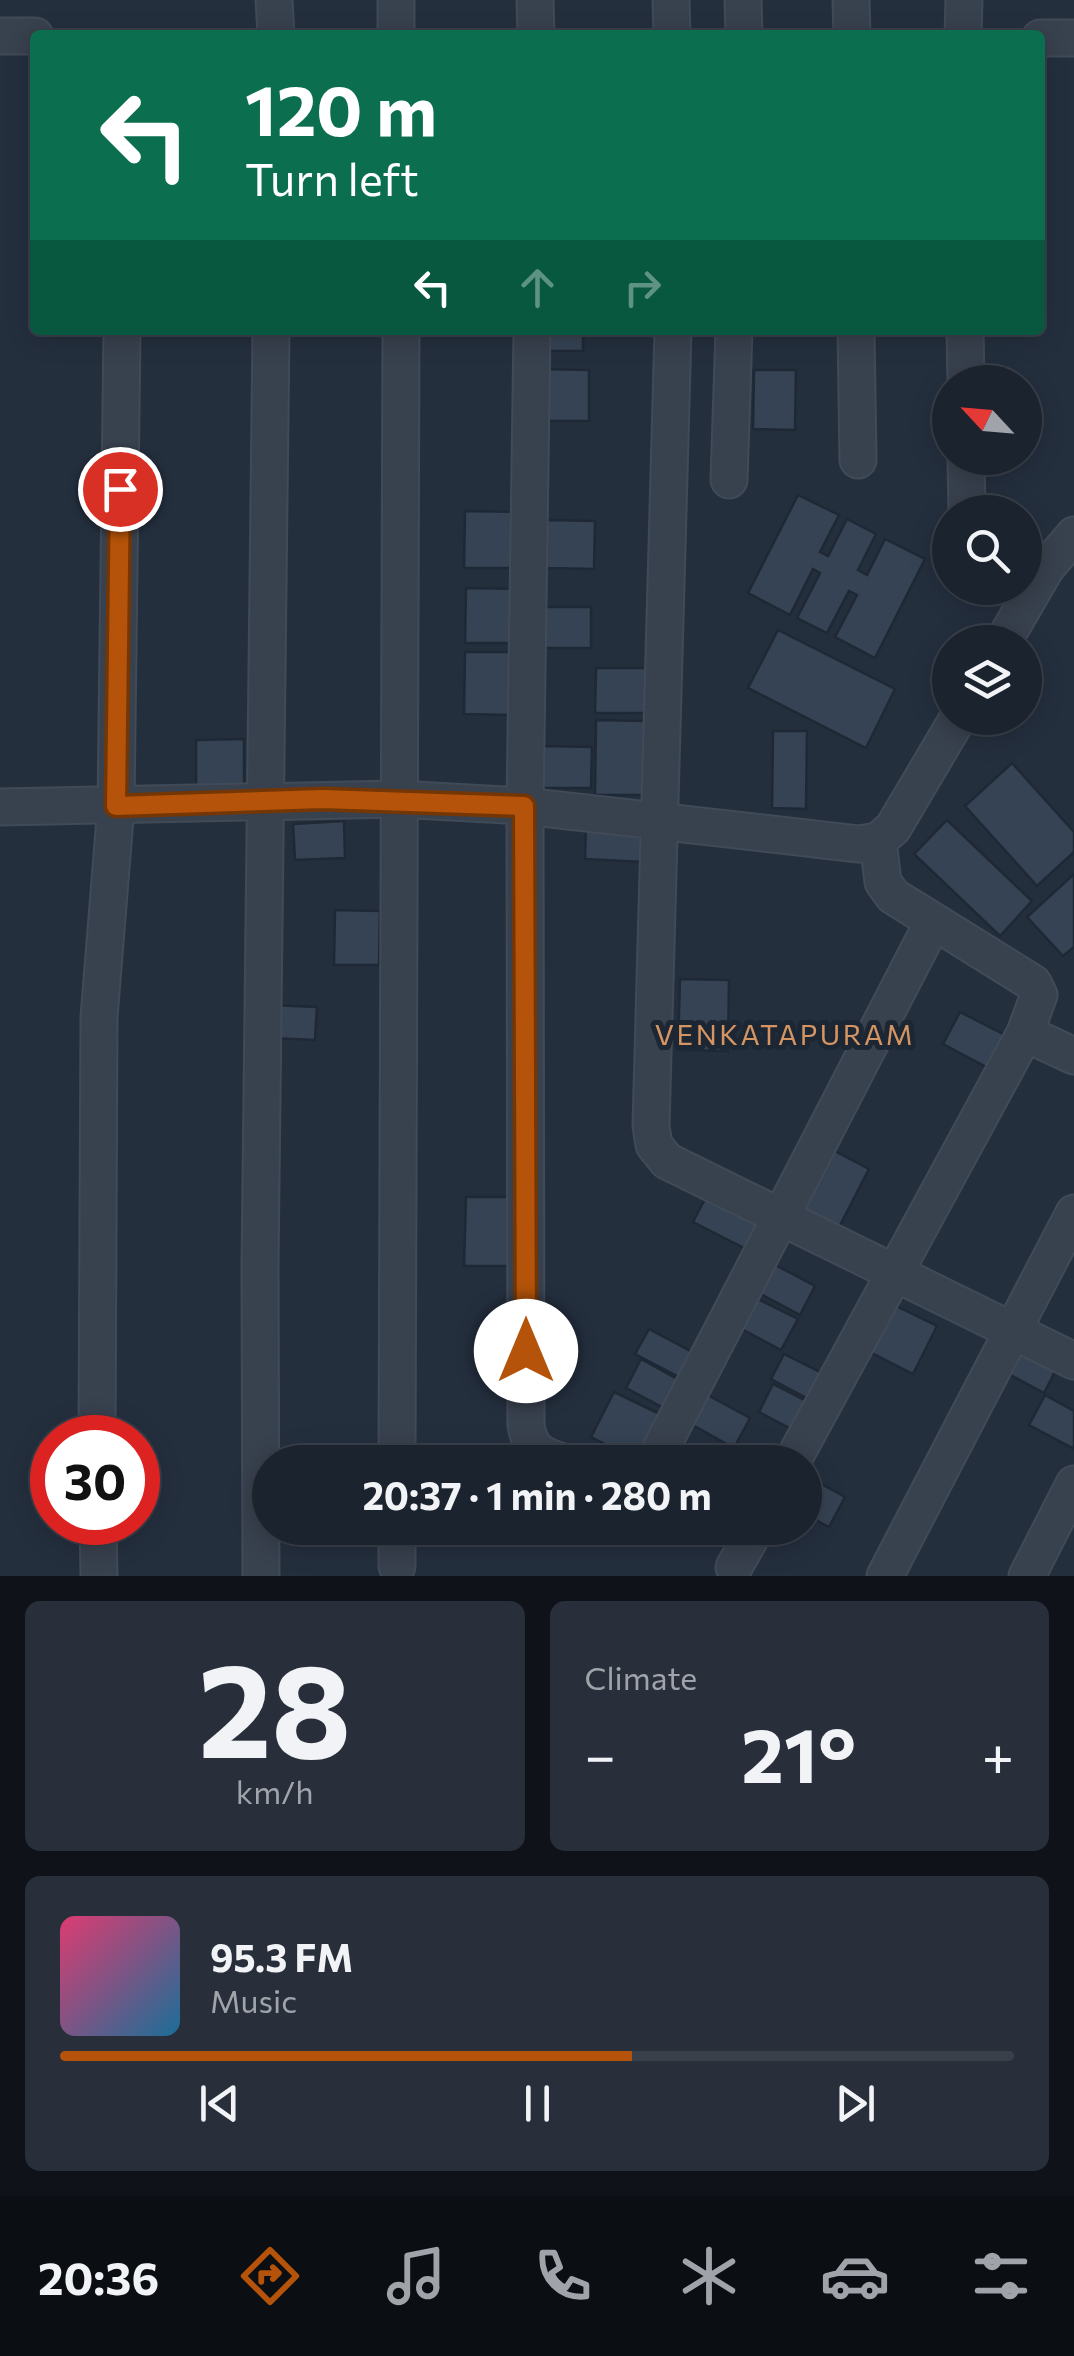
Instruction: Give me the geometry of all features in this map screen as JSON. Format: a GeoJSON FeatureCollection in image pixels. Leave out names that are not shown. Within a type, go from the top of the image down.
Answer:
{"type":"FeatureCollection","features":[{"type":"Feature","properties":{"kind":"street"},"geometry":{"type":"LineString","coordinates":[[274,0],[276,30]]}},
{"type":"Feature","properties":{"kind":"street"},"geometry":{"type":"LineString","coordinates":[[396,0],[396,30]]}},
{"type":"Feature","properties":{"kind":"street"},"geometry":{"type":"LineString","coordinates":[[535,0],[536,30]]}},
{"type":"Feature","properties":{"kind":"street"},"geometry":{"type":"LineString","coordinates":[[671,0],[672,30]]}},
{"type":"Feature","properties":{"kind":"street"},"geometry":{"type":"LineString","coordinates":[[743,0],[744,30]]}},
{"type":"Feature","properties":{"kind":"street"},"geometry":{"type":"LineString","coordinates":[[850,0],[852,30]]}},
{"type":"Feature","properties":{"kind":"street"},"geometry":{"type":"LineString","coordinates":[[963,30],[964,0]]}},
{"type":"Feature","properties":{"kind":"street"},"geometry":{"type":"LineString","coordinates":[[0,36],[30,36]]}},
{"type":"Feature","properties":{"kind":"street"},"geometry":{"type":"LineString","coordinates":[[1045,38],[1074,38]]}},
{"type":"Feature","properties":{"kind":"street"},"geometry":{"type":"LineString","coordinates":[[97,1415],[99,1017],[116,806],[122,335]]}},
{"type":"Feature","properties":{"kind":"street"},"geometry":{"type":"LineString","coordinates":[[261,1576],[264,799],[272,335]]}},
{"type":"Feature","properties":{"kind":"street"},"geometry":{"type":"LineString","coordinates":[[397,1445],[401,335]]}},
{"type":"Feature","properties":{"kind":"street"},"geometry":{"type":"LineString","coordinates":[[532,335],[524,806],[526,1425],[532,1445]]}},
{"type":"Feature","properties":{"kind":"street"},"geometry":{"type":"LineString","coordinates":[[673,335],[651,1126],[654,1145],[667,1161],[779,1219],[1074,1361]]}},
{"type":"Feature","properties":{"kind":"street"},"geometry":{"type":"LineString","coordinates":[[729,480],[734,335]]}},
{"type":"Feature","properties":{"kind":"street"},"geometry":{"type":"LineString","coordinates":[[856,335],[858,460]]}},
{"type":"Feature","properties":{"kind":"street"},"geometry":{"type":"LineString","coordinates":[[965,335],[966,365]]}},
{"type":"Feature","properties":{"kind":"street"},"geometry":{"type":"LineString","coordinates":[[1042,573],[1074,535]]}},
{"type":"Feature","properties":{"kind":"street"},"geometry":{"type":"LineString","coordinates":[[0,808],[264,799],[397,799],[524,806],[859,844],[878,841],[894,828],[948,735]]}},
{"type":"Feature","properties":{"kind":"street"},"geometry":{"type":"LineString","coordinates":[[802,1445],[1025,1033],[1038,995],[1033,982],[932,924],[893,896],[884,882],[878,841]]}},
{"type":"Feature","properties":{"kind":"street"},"geometry":{"type":"LineString","coordinates":[[663,1445],[932,924]]}},
{"type":"Feature","properties":{"kind":"street"},"geometry":{"type":"LineString","coordinates":[[1025,1033],[1074,1056]]}},
{"type":"Feature","properties":{"kind":"street"},"geometry":{"type":"LineString","coordinates":[[885,1576],[1074,1213]]}},
{"type":"Feature","properties":{"kind":"street"},"geometry":{"type":"LineString","coordinates":[[1026,1576],[1074,1484]]}},
{"type":"Feature","properties":{"kind":"street"},"geometry":{"type":"LineString","coordinates":[[98,1545],[99,1576]]}},
{"type":"Feature","properties":{"kind":"street"},"geometry":{"type":"LineString","coordinates":[[397,1545],[397,1566]]}},
{"type":"Feature","properties":{"kind":"street"},"geometry":{"type":"LineString","coordinates":[[734,1567],[746,1545]]}},
{"type":"Feature","properties":{"kind":"building"},"geometry":{"type":"Polygon","coordinates":[[[535,335],[583,335],[583,351],[535,351],[535,335]]]}},
{"type":"Feature","properties":{"kind":"building"},"geometry":{"type":"Polygon","coordinates":[[[542,369],[589,370],[589,421],[540,421],[542,369]]]}},
{"type":"Feature","properties":{"kind":"building"},"geometry":{"type":"Polygon","coordinates":[[[754,370],[796,370],[795,430],[753,429],[754,370]]]}},
{"type":"Feature","properties":{"kind":"building"},"geometry":{"type":"Polygon","coordinates":[[[798,495],[839,515],[820,552],[828,556],[847,519],[876,534],[858,570],[867,575],[885,539],[925,559],[875,658],[835,637],[857,595],[849,591],[827,633],[797,618],[820,573],[813,569],[790,615],[748,593],[798,495]]]}},
{"type":"Feature","properties":{"kind":"building"},"geometry":{"type":"Polygon","coordinates":[[[465,511],[518,512],[518,568],[464,568],[465,511]]]}},
{"type":"Feature","properties":{"kind":"building"},"geometry":{"type":"Polygon","coordinates":[[[547,520],[595,521],[594,569],[546,568],[547,520]]]}},
{"type":"Feature","properties":{"kind":"building"},"geometry":{"type":"Polygon","coordinates":[[[466,588],[520,589],[519,643],[465,643],[466,588]]]}},
{"type":"Feature","properties":{"kind":"building"},"geometry":{"type":"Polygon","coordinates":[[[545,607],[591,607],[591,648],[544,648],[545,607]]]}},
{"type":"Feature","properties":{"kind":"building"},"geometry":{"type":"Polygon","coordinates":[[[778,630],[895,689],[866,748],[748,688],[778,630]]]}},
{"type":"Feature","properties":{"kind":"building"},"geometry":{"type":"Polygon","coordinates":[[[465,652],[516,652],[516,715],[464,714],[465,652]]]}},
{"type":"Feature","properties":{"kind":"building"},"geometry":{"type":"Polygon","coordinates":[[[596,668],[646,668],[646,713],[595,713],[596,668]]]}},
{"type":"Feature","properties":{"kind":"building"},"geometry":{"type":"Polygon","coordinates":[[[596,720],[646,721],[645,795],[595,795],[596,720]]]}},
{"type":"Feature","properties":{"kind":"building"},"geometry":{"type":"Polygon","coordinates":[[[773,731],[807,731],[806,809],[772,808],[773,731]]]}},
{"type":"Feature","properties":{"kind":"building"},"geometry":{"type":"Polygon","coordinates":[[[244,739],[244,787],[196,788],[196,740],[244,739]]]}},
{"type":"Feature","properties":{"kind":"building"},"geometry":{"type":"Polygon","coordinates":[[[543,746],[592,747],[591,788],[542,788],[543,746]]]}},
{"type":"Feature","properties":{"kind":"building"},"geometry":{"type":"Polygon","coordinates":[[[1012,763],[1074,832],[1074,852],[1037,886],[965,806],[1012,763]]]}},
{"type":"Feature","properties":{"kind":"building"},"geometry":{"type":"Polygon","coordinates":[[[947,820],[1032,901],[1000,936],[914,854],[947,820]]]}},
{"type":"Feature","properties":{"kind":"building"},"geometry":{"type":"Polygon","coordinates":[[[344,821],[345,858],[295,860],[293,824],[344,821]]]}},
{"type":"Feature","properties":{"kind":"building"},"geometry":{"type":"Polygon","coordinates":[[[586,826],[647,829],[645,862],[585,859],[586,826]]]}},
{"type":"Feature","properties":{"kind":"building"},"geometry":{"type":"Polygon","coordinates":[[[1074,874],[1074,947],[1063,956],[1027,917],[1074,874]]]}},
{"type":"Feature","properties":{"kind":"building"},"geometry":{"type":"Polygon","coordinates":[[[335,910],[380,911],[379,965],[334,965],[335,910]]]}},
{"type":"Feature","properties":{"kind":"building"},"geometry":{"type":"Polygon","coordinates":[[[680,979],[729,980],[728,1051],[678,1050],[680,979]]]}},
{"type":"Feature","properties":{"kind":"building"},"geometry":{"type":"Polygon","coordinates":[[[271,1005],[317,1007],[315,1040],[270,1038],[271,1005]]]}},
{"type":"Feature","properties":{"kind":"building"},"geometry":{"type":"Polygon","coordinates":[[[960,1012],[1009,1037],[992,1070],[943,1044],[960,1012]]]}},
{"type":"Feature","properties":{"kind":"building"},"geometry":{"type":"Polygon","coordinates":[[[827,1147],[869,1169],[836,1233],[793,1211],[827,1147]]]}},
{"type":"Feature","properties":{"kind":"building"},"geometry":{"type":"Polygon","coordinates":[[[466,1197],[513,1197],[512,1266],[464,1266],[466,1197]]]}},
{"type":"Feature","properties":{"kind":"building"},"geometry":{"type":"Polygon","coordinates":[[[706,1197],[763,1225],[750,1251],[693,1222],[706,1197]]]}},
{"type":"Feature","properties":{"kind":"building"},"geometry":{"type":"Polygon","coordinates":[[[768,1261],[815,1286],[800,1315],[753,1290],[768,1261]]]}},
{"type":"Feature","properties":{"kind":"building"},"geometry":{"type":"Polygon","coordinates":[[[752,1296],[798,1319],[781,1350],[736,1326],[752,1296]]]}},
{"type":"Feature","properties":{"kind":"building"},"geometry":{"type":"Polygon","coordinates":[[[888,1302],[937,1326],[913,1374],[864,1349],[888,1302]]]}},
{"type":"Feature","properties":{"kind":"building"},"geometry":{"type":"Polygon","coordinates":[[[649,1329],[694,1353],[681,1378],[635,1354],[649,1329]]]}},
{"type":"Feature","properties":{"kind":"building"},"geometry":{"type":"Polygon","coordinates":[[[1019,1340],[1060,1362],[1044,1393],[1003,1371],[1019,1340]]]}},
{"type":"Feature","properties":{"kind":"building"},"geometry":{"type":"Polygon","coordinates":[[[784,1354],[826,1375],[812,1401],[771,1379],[784,1354]]]}},
{"type":"Feature","properties":{"kind":"building"},"geometry":{"type":"Polygon","coordinates":[[[641,1359],[679,1380],[664,1408],[626,1388],[641,1359]]]}},
{"type":"Feature","properties":{"kind":"building"},"geometry":{"type":"Polygon","coordinates":[[[773,1384],[814,1405],[799,1433],[759,1412],[773,1384]]]}},
{"type":"Feature","properties":{"kind":"building"},"geometry":{"type":"Polygon","coordinates":[[[614,1392],[662,1415],[647,1445],[607,1445],[591,1437],[614,1392]]]}},
{"type":"Feature","properties":{"kind":"building"},"geometry":{"type":"Polygon","coordinates":[[[702,1392],[750,1418],[736,1445],[729,1445],[687,1422],[702,1392]]]}},
{"type":"Feature","properties":{"kind":"building"},"geometry":{"type":"Polygon","coordinates":[[[1045,1395],[1074,1411],[1074,1449],[1029,1425],[1045,1395]]]}},
{"type":"Feature","properties":{"kind":"building"},"geometry":{"type":"Polygon","coordinates":[[[822,1484],[845,1497],[829,1527],[822,1523],[822,1484]]]}},
{"type":"Feature","properties":{"kind":"district","name":"VENKATAPURAM"},"geometry":{"type":"Point","coordinates":[785,1035]}},
{"type":"Feature","properties":{"kind":"route"},"geometry":{"type":"LineString","coordinates":[[120,489],[116,806],[264,799],[397,799],[524,806],[526,1351]]}}]}
